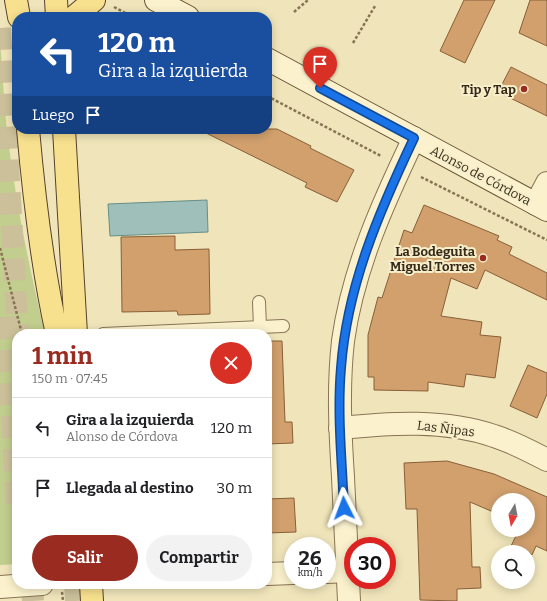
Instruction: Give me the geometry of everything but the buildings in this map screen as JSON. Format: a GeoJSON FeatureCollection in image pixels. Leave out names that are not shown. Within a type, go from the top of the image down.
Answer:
{"type":"FeatureCollection","features":[{"type":"Feature","properties":{"kind":"main road"},"geometry":{"type":"LineString","coordinates":[[16,0],[18,12]]}},
{"type":"Feature","properties":{"kind":"main road"},"geometry":{"type":"LineString","coordinates":[[56,0],[57,12]]}},
{"type":"Feature","properties":{"kind":"main road"},"geometry":{"type":"LineString","coordinates":[[83,12],[102,2]]}},
{"type":"Feature","properties":{"kind":"main road"},"geometry":{"type":"LineString","coordinates":[[28,134],[34,203],[41,255],[56,329]]}},
{"type":"Feature","properties":{"kind":"main road"},"geometry":{"type":"LineString","coordinates":[[64,134],[76,329]]}},
{"type":"Feature","properties":{"kind":"main road"},"geometry":{"type":"LineString","coordinates":[[91,589],[92,601]]}},
{"type":"Feature","properties":{"kind":"street"},"geometry":{"type":"LineString","coordinates":[[156,0],[179,12]]}},
{"type":"Feature","properties":{"kind":"street"},"geometry":{"type":"LineString","coordinates":[[192,0],[198,12]]}},
{"type":"Feature","properties":{"kind":"street","name":"Alonso de Córdova"},"geometry":{"type":"LineString","coordinates":[[272,62],[541,207]]}},
{"type":"Feature","properties":{"kind":"street"},"geometry":{"type":"LineString","coordinates":[[349,601],[338,571],[340,369],[344,340],[354,286],[376,223],[414,138]]}},
{"type":"Feature","properties":{"kind":"street"},"geometry":{"type":"LineString","coordinates":[[541,207],[547,183]]}},
{"type":"Feature","properties":{"kind":"street","name":"Las Ñipas"},"geometry":{"type":"LineString","coordinates":[[340,428],[392,424],[428,424],[463,428],[492,435],[508,441],[547,460]]}},
{"type":"Feature","properties":{"kind":"street"},"geometry":{"type":"LineString","coordinates":[[272,574],[284,573]]}},
{"type":"Feature","properties":{"kind":"street"},"geometry":{"type":"LineString","coordinates":[[0,587],[12,586]]}},
{"type":"Feature","properties":{"kind":"lane"},"geometry":{"type":"LineString","coordinates":[[259,302],[260,327]]}},
{"type":"Feature","properties":{"kind":"lane"},"geometry":{"type":"LineString","coordinates":[[215,329],[283,326]]}},
{"type":"Feature","properties":{"kind":"path"},"geometry":{"type":"LineString","coordinates":[[294,12],[308,0]]}},
{"type":"Feature","properties":{"kind":"path"},"geometry":{"type":"LineString","coordinates":[[102,2],[123,12]]}},
{"type":"Feature","properties":{"kind":"path"},"geometry":{"type":"LineString","coordinates":[[353,43],[375,6]]}},
{"type":"Feature","properties":{"kind":"path"},"geometry":{"type":"LineString","coordinates":[[0,248],[21,329]]}},
{"type":"Feature","properties":{"kind":"green space"},"geometry":{"type":"Polygon","coordinates":[[[0,42],[11,164],[19,213],[44,329],[12,329],[12,564],[0,565],[0,42]]]}},
{"type":"Feature","properties":{"kind":"water"},"geometry":{"type":"Polygon","coordinates":[[[207,200],[208,232],[110,236],[108,204],[207,200]]]}},
{"type":"Feature","properties":{"kind":"tunnel"},"geometry":{"type":"LineString","coordinates":[[0,28],[18,329]]}},
{"type":"Feature","properties":{"kind":"tunnel"},"geometry":{"type":"LineString","coordinates":[[6,317],[12,420]]}},
{"type":"Feature","properties":{"kind":"tunnel"},"geometry":{"type":"LineString","coordinates":[[32,589],[33,601]]}},
{"type":"Feature","properties":{"kind":"tunnel"},"geometry":{"type":"LineString","coordinates":[[75,589],[76,601]]}},
{"type":"Feature","properties":{"kind":"place","name":"Tip y Tap"},"geometry":{"type":"Point","coordinates":[524,89]}},
{"type":"Feature","properties":{"kind":"place","name":"La Bodeguita Miguel Torres"},"geometry":{"type":"Point","coordinates":[483,258]}},
{"type":"Feature","properties":{"kind":"route"},"geometry":{"type":"LineString","coordinates":[[320,88],[414,138],[396,175],[376,223],[354,286],[348,313],[340,369],[339,399],[344,508]]}}]}
